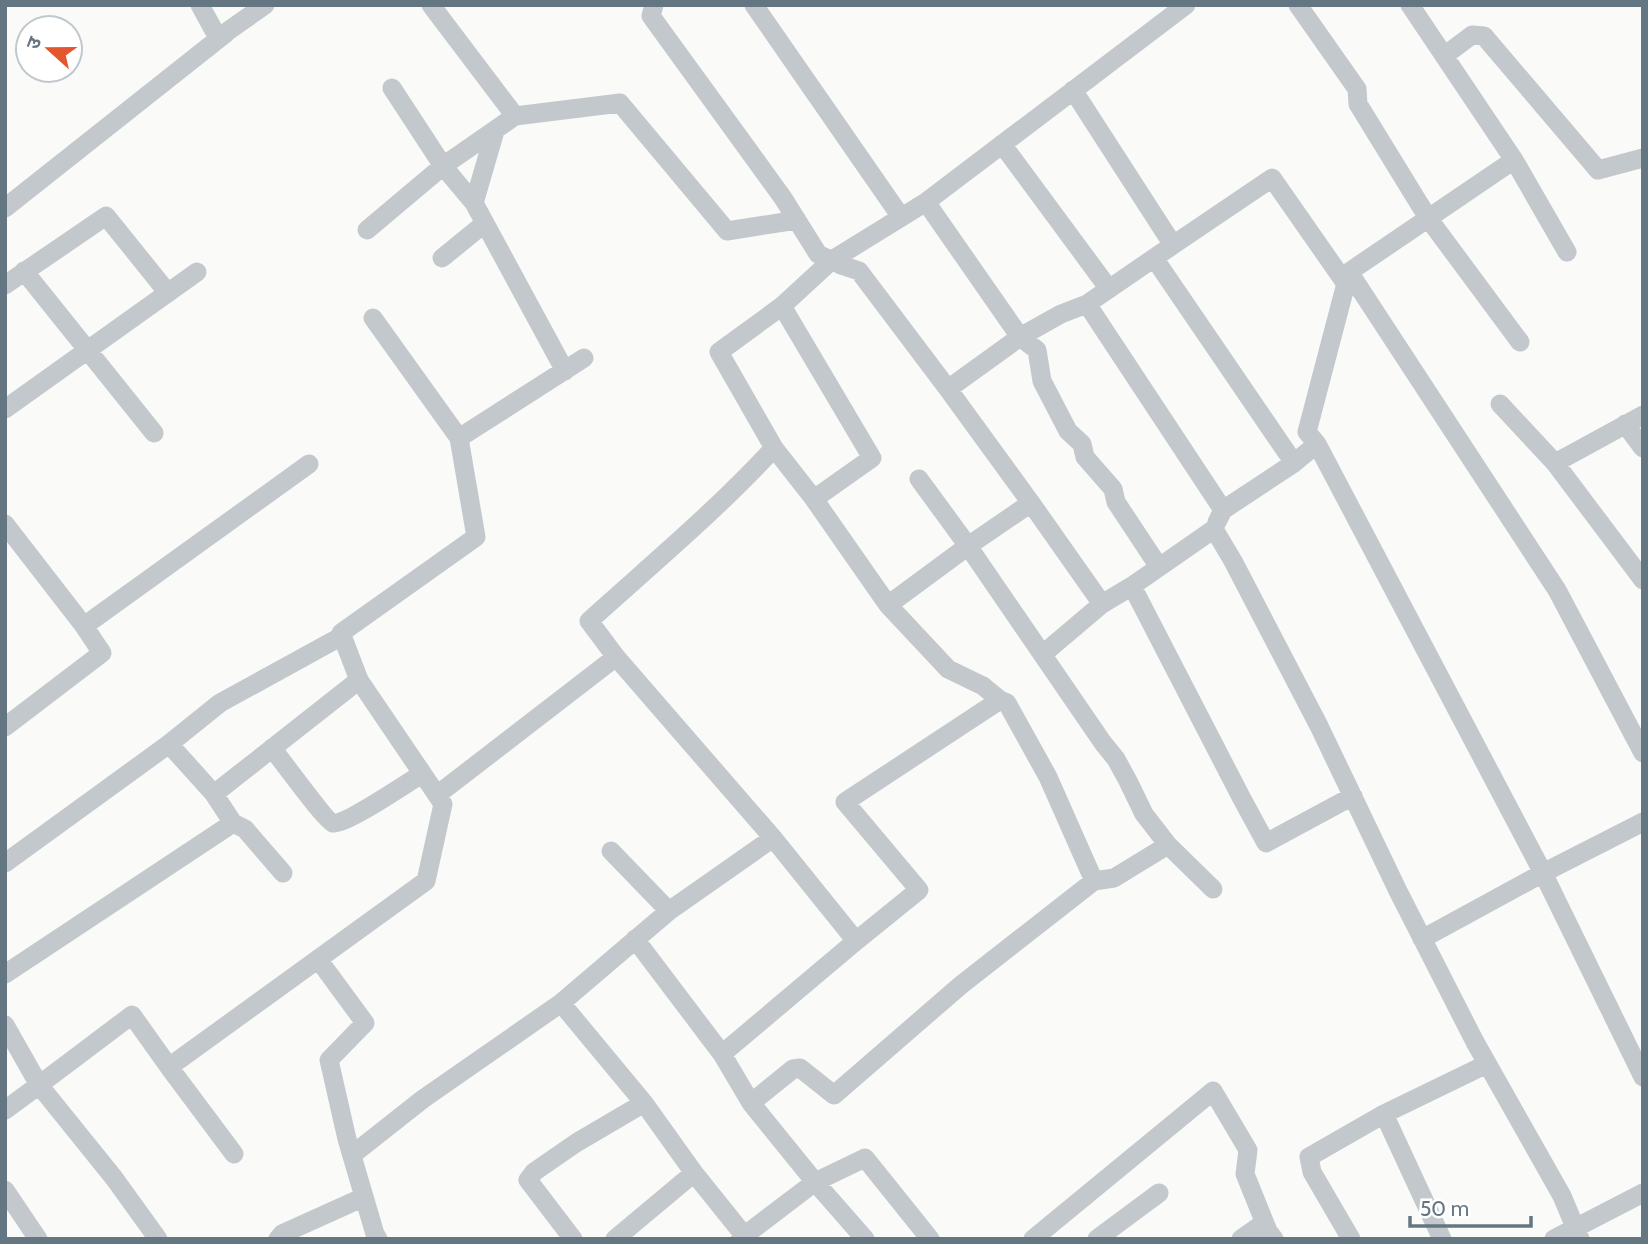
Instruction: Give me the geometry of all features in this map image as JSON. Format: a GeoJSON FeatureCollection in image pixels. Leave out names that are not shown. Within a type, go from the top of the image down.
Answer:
{"type":"FeatureCollection","features":[{"type":"Feature","properties":{"kind":"street"},"geometry":{"type":"LineString","coordinates":[[200,5],[218,38],[226,33]]}},
{"type":"Feature","properties":{"kind":"street"},"geometry":{"type":"LineString","coordinates":[[5,208],[265,5]]}},
{"type":"Feature","properties":{"kind":"street"},"geometry":{"type":"LineString","coordinates":[[431,5],[515,116]]}},
{"type":"Feature","properties":{"kind":"street"},"geometry":{"type":"LineString","coordinates":[[654,5],[651,16],[783,198],[818,254],[859,271],[948,389],[1102,604]]}},
{"type":"Feature","properties":{"kind":"street"},"geometry":{"type":"LineString","coordinates":[[754,5],[901,217]]}},
{"type":"Feature","properties":{"kind":"street"},"geometry":{"type":"LineString","coordinates":[[1094,881],[1048,777],[1007,703],[983,686],[948,669],[888,606],[814,499],[774,448],[719,352],[782,306],[832,260],[926,202],[1186,5]]}},
{"type":"Feature","properties":{"kind":"street"},"geometry":{"type":"LineString","coordinates":[[1298,5],[1357,89],[1358,104],[1428,218],[1520,342]]}},
{"type":"Feature","properties":{"kind":"street"},"geometry":{"type":"LineString","coordinates":[[1410,5],[1514,160],[1567,252]]}},
{"type":"Feature","properties":{"kind":"street"},"geometry":{"type":"LineString","coordinates":[[1444,56],[1472,35],[1484,36],[1598,170],[1643,158]]}},
{"type":"Feature","properties":{"kind":"street"},"geometry":{"type":"LineString","coordinates":[[393,88],[443,166],[474,203],[565,371]]}},
{"type":"Feature","properties":{"kind":"street"},"geometry":{"type":"LineString","coordinates":[[1073,90],[1173,245]]}},
{"type":"Feature","properties":{"kind":"street"},"geometry":{"type":"LineString","coordinates":[[367,230],[443,166],[515,116],[620,103],[727,231],[797,220]]}},
{"type":"Feature","properties":{"kind":"street"},"geometry":{"type":"LineString","coordinates":[[474,203],[495,131]]}},
{"type":"Feature","properties":{"kind":"street"},"geometry":{"type":"LineString","coordinates":[[1002,144],[1109,289]]}},
{"type":"Feature","properties":{"kind":"street"},"geometry":{"type":"LineString","coordinates":[[1514,160],[1428,218],[1348,278],[1307,432],[1317,444],[1543,873],[1643,1077]]}},
{"type":"Feature","properties":{"kind":"street"},"geometry":{"type":"LineString","coordinates":[[948,389],[1020,337],[1061,314],[1087,304],[1272,178],[1348,278],[1558,590],[1643,753]]}},
{"type":"Feature","properties":{"kind":"street"},"geometry":{"type":"LineString","coordinates":[[926,202],[1020,337],[1037,350],[1042,381],[1068,431],[1082,444],[1085,457],[1113,489],[1116,502],[1159,568]]}},
{"type":"Feature","properties":{"kind":"street"},"geometry":{"type":"LineString","coordinates":[[5,285],[106,216],[167,293]]}},
{"type":"Feature","properties":{"kind":"street"},"geometry":{"type":"LineString","coordinates":[[442,258],[485,223]]}},
{"type":"Feature","properties":{"kind":"street"},"geometry":{"type":"LineString","coordinates":[[1154,258],[1294,463]]}},
{"type":"Feature","properties":{"kind":"street"},"geometry":{"type":"LineString","coordinates":[[24,271],[154,433]]}},
{"type":"Feature","properties":{"kind":"street"},"geometry":{"type":"LineString","coordinates":[[5,409],[197,272]]}},
{"type":"Feature","properties":{"kind":"street"},"geometry":{"type":"LineString","coordinates":[[1087,304],[1223,510]]}},
{"type":"Feature","properties":{"kind":"street"},"geometry":{"type":"LineString","coordinates":[[782,306],[873,458],[814,499]]}},
{"type":"Feature","properties":{"kind":"street"},"geometry":{"type":"LineString","coordinates":[[169,1067],[426,881],[443,804],[359,680],[341,633],[476,537],[459,438],[373,318]]}},
{"type":"Feature","properties":{"kind":"street"},"geometry":{"type":"LineString","coordinates":[[459,438],[584,358]]}},
{"type":"Feature","properties":{"kind":"street"},"geometry":{"type":"LineString","coordinates":[[1500,404],[1555,463],[1643,579]]}},
{"type":"Feature","properties":{"kind":"street"},"geometry":{"type":"LineString","coordinates":[[1555,463],[1634,419],[1643,449]]}},
{"type":"Feature","properties":{"kind":"street"},"geometry":{"type":"LineString","coordinates":[[1043,654],[1102,604],[1214,529],[1223,510],[1294,463],[1317,444]]}},
{"type":"Feature","properties":{"kind":"street"},"geometry":{"type":"LineString","coordinates":[[774,448],[699,522],[589,621],[616,657],[773,838],[856,941]]}},
{"type":"Feature","properties":{"kind":"street"},"geometry":{"type":"LineString","coordinates":[[84,626],[309,464]]}},
{"type":"Feature","properties":{"kind":"street"},"geometry":{"type":"LineString","coordinates":[[919,479],[1116,759],[1144,814],[1168,845],[1213,889]]}},
{"type":"Feature","properties":{"kind":"street"},"geometry":{"type":"LineString","coordinates":[[888,606],[1031,503]]}},
{"type":"Feature","properties":{"kind":"street"},"geometry":{"type":"LineString","coordinates":[[5,524],[102,653],[5,727]]}},
{"type":"Feature","properties":{"kind":"street"},"geometry":{"type":"LineString","coordinates":[[1214,529],[1319,726],[1422,939],[1487,1064],[1562,1196],[1578,1233]]}},
{"type":"Feature","properties":{"kind":"street"},"geometry":{"type":"LineString","coordinates":[[1132,586],[1266,843],[1353,796]]}},
{"type":"Feature","properties":{"kind":"street"},"geometry":{"type":"LineString","coordinates":[[5,863],[169,744],[220,703],[342,636]]}},
{"type":"Feature","properties":{"kind":"street"},"geometry":{"type":"LineString","coordinates":[[437,795],[616,657]]}},
{"type":"Feature","properties":{"kind":"street"},"geometry":{"type":"LineString","coordinates":[[214,794],[359,680]]}},
{"type":"Feature","properties":{"kind":"street"},"geometry":{"type":"LineString","coordinates":[[722,1054],[919,890],[845,802],[1000,700]]}},
{"type":"Feature","properties":{"kind":"street"},"geometry":{"type":"LineString","coordinates":[[169,744],[214,794],[233,823],[245,829],[283,873]]}},
{"type":"Feature","properties":{"kind":"street"},"geometry":{"type":"LineString","coordinates":[[272,748],[330,821],[335,823],[349,819],[422,774]]}},
{"type":"Feature","properties":{"kind":"street"},"geometry":{"type":"LineString","coordinates":[[1422,939],[1643,822]]}},
{"type":"Feature","properties":{"kind":"street"},"geometry":{"type":"LineString","coordinates":[[5,974],[233,823]]}},
{"type":"Feature","properties":{"kind":"street"},"geometry":{"type":"LineString","coordinates":[[352,1155],[423,1099],[561,1003],[669,911],[773,838]]}},
{"type":"Feature","properties":{"kind":"street"},"geometry":{"type":"LineString","coordinates":[[751,1103],[793,1069],[800,1068],[834,1095],[961,985],[1094,881],[1114,878],[1168,845]]}},
{"type":"Feature","properties":{"kind":"street"},"geometry":{"type":"LineString","coordinates":[[611,850],[669,911]]}},
{"type":"Feature","properties":{"kind":"street"},"geometry":{"type":"LineString","coordinates":[[635,939],[722,1054],[751,1103],[864,1239]]}},
{"type":"Feature","properties":{"kind":"street"},"geometry":{"type":"LineString","coordinates":[[318,959],[365,1023],[329,1060],[352,1155],[378,1239]]}},
{"type":"Feature","properties":{"kind":"street"},"geometry":{"type":"LineString","coordinates":[[561,1003],[644,1103],[744,1238],[815,1182],[865,1158],[930,1239]]}},
{"type":"Feature","properties":{"kind":"street"},"geometry":{"type":"LineString","coordinates":[[5,1110],[132,1015],[234,1154]]}},
{"type":"Feature","properties":{"kind":"street"},"geometry":{"type":"LineString","coordinates":[[5,1025],[39,1085],[114,1178],[158,1239]]}},
{"type":"Feature","properties":{"kind":"street"},"geometry":{"type":"LineString","coordinates":[[1351,1239],[1312,1172],[1309,1157],[1384,1114],[1487,1064]]}},
{"type":"Feature","properties":{"kind":"street"},"geometry":{"type":"LineString","coordinates":[[1033,1239],[1213,1091],[1248,1150],[1245,1174],[1271,1235]]}},
{"type":"Feature","properties":{"kind":"street"},"geometry":{"type":"LineString","coordinates":[[573,1239],[528,1180],[534,1172],[576,1143],[644,1103]]}},
{"type":"Feature","properties":{"kind":"street"},"geometry":{"type":"LineString","coordinates":[[1384,1114],[1443,1239]]}},
{"type":"Feature","properties":{"kind":"street"},"geometry":{"type":"LineString","coordinates":[[615,1239],[694,1173]]}},
{"type":"Feature","properties":{"kind":"street"},"geometry":{"type":"LineString","coordinates":[[5,1190],[38,1239]]}},
{"type":"Feature","properties":{"kind":"street"},"geometry":{"type":"LineString","coordinates":[[1097,1239],[1159,1193]]}},
{"type":"Feature","properties":{"kind":"street"},"geometry":{"type":"LineString","coordinates":[[1555,1239],[1578,1233],[1643,1193]]}},
{"type":"Feature","properties":{"kind":"street"},"geometry":{"type":"LineString","coordinates":[[278,1239],[282,1234],[364,1197]]}},
{"type":"Feature","properties":{"kind":"street"},"geometry":{"type":"LineString","coordinates":[[1241,1239],[1258,1227],[1271,1235]]}}]}
